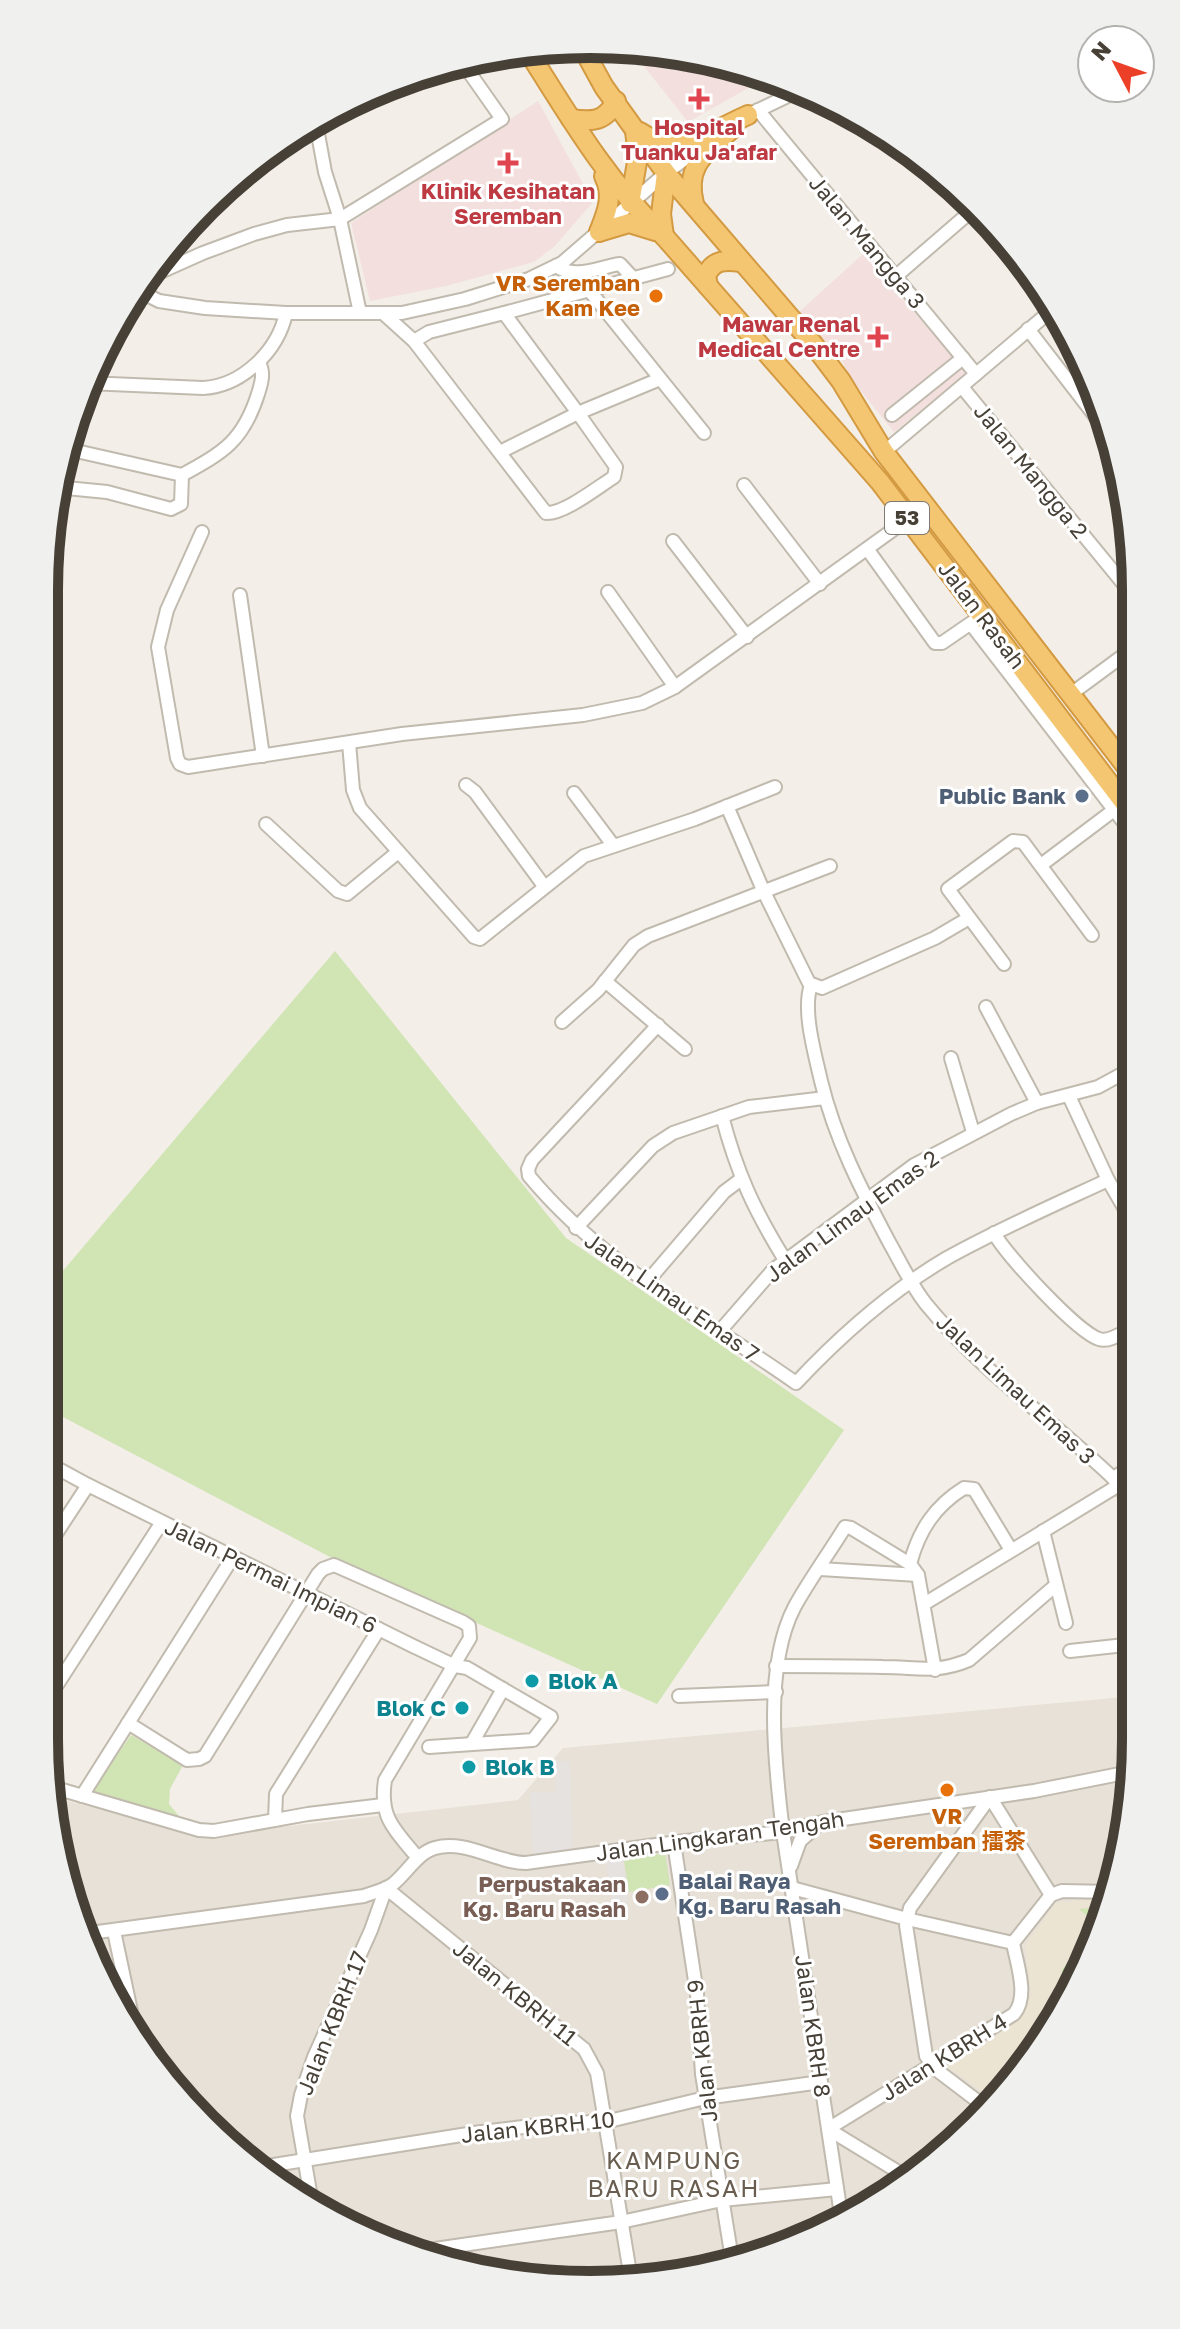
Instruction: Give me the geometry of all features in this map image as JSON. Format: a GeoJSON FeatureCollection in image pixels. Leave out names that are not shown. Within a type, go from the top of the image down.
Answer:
{"type":"FeatureCollection","features":[{"type":"Feature","properties":{"kind":"highway","name":"Jalan Rasah"},"geometry":{"type":"LineString","coordinates":[[588,58],[604,87],[666,173],[741,262],[769,290],[822,356],[884,452],[1122,761]]}},
{"type":"Feature","properties":{"kind":"highway","name":"Jalan Rasah"},"geometry":{"type":"LineString","coordinates":[[535,61],[630,203],[664,236],[880,482],[976,620],[1122,810]]}},
{"type":"Feature","properties":{"kind":"highway"},"geometry":{"type":"LineString","coordinates":[[571,119],[600,120],[616,101]]}},
{"type":"Feature","properties":{"kind":"highway"},"geometry":{"type":"LineString","coordinates":[[634,128],[651,140],[677,145],[753,112]]}},
{"type":"Feature","properties":{"kind":"highway"},"geometry":{"type":"LineString","coordinates":[[694,207],[691,178],[699,159],[753,112]]}},
{"type":"Feature","properties":{"kind":"highway"},"geometry":{"type":"LineString","coordinates":[[630,203],[638,156],[634,128]]}},
{"type":"Feature","properties":{"kind":"highway"},"geometry":{"type":"LineString","coordinates":[[597,158],[610,187],[608,210],[599,232]]}},
{"type":"Feature","properties":{"kind":"highway"},"geometry":{"type":"LineString","coordinates":[[664,236],[661,214],[666,173]]}},
{"type":"Feature","properties":{"kind":"highway"},"geometry":{"type":"LineString","coordinates":[[599,232],[629,223],[642,225],[664,236]]}},
{"type":"Feature","properties":{"kind":"highway"},"geometry":{"type":"LineString","coordinates":[[708,286],[706,276],[712,266],[723,261],[741,262]]}},
{"type":"Feature","properties":{"kind":"street"},"geometry":{"type":"LineString","coordinates":[[166,269],[254,234],[287,225],[340,219],[502,119],[469,72]]}},
{"type":"Feature","properties":{"kind":"street"},"geometry":{"type":"LineString","coordinates":[[148,294],[159,301],[205,308],[286,313],[402,313],[465,299],[529,279],[556,266],[574,254],[689,154],[753,112],[788,96]]}},
{"type":"Feature","properties":{"kind":"street","name":"Jalan Mangga 3"},"geometry":{"type":"LineString","coordinates":[[753,112],[976,374]]}},
{"type":"Feature","properties":{"kind":"street"},"geometry":{"type":"LineString","coordinates":[[318,133],[360,313]]}},
{"type":"Feature","properties":{"kind":"street"},"geometry":{"type":"LineString","coordinates":[[895,277],[967,215]]}},
{"type":"Feature","properties":{"kind":"street"},"geometry":{"type":"LineString","coordinates":[[556,266],[580,273],[620,264],[633,278]]}},
{"type":"Feature","properties":{"kind":"street"},"geometry":{"type":"LineString","coordinates":[[414,341],[429,332],[668,269]]}},
{"type":"Feature","properties":{"kind":"street"},"geometry":{"type":"LineString","coordinates":[[589,290],[704,433]]}},
{"type":"Feature","properties":{"kind":"street"},"geometry":{"type":"LineString","coordinates":[[99,383],[211,388],[230,381],[259,363],[281,328],[286,313]]}},
{"type":"Feature","properties":{"kind":"street"},"geometry":{"type":"LineString","coordinates":[[383,313],[414,341],[540,508],[546,513],[553,513],[614,477],[616,467],[504,313]]}},
{"type":"Feature","properties":{"kind":"street"},"geometry":{"type":"LineString","coordinates":[[884,452],[1045,315]]}},
{"type":"Feature","properties":{"kind":"street"},"geometry":{"type":"LineString","coordinates":[[1028,329],[1091,411]]}},
{"type":"Feature","properties":{"kind":"street"},"geometry":{"type":"LineString","coordinates":[[892,415],[963,358]]}},
{"type":"Feature","properties":{"kind":"street"},"geometry":{"type":"LineString","coordinates":[[76,451],[182,475],[221,453],[237,439],[247,424],[260,388],[263,371],[259,363]]}},
{"type":"Feature","properties":{"kind":"street"},"geometry":{"type":"LineString","coordinates":[[500,452],[578,413],[660,379]]}},
{"type":"Feature","properties":{"kind":"street","name":"Jalan Mangga 2"},"geometry":{"type":"LineString","coordinates":[[962,387],[1122,582]]}},
{"type":"Feature","properties":{"kind":"street"},"geometry":{"type":"LineString","coordinates":[[68,488],[107,492],[171,509],[181,504],[182,475]]}},
{"type":"Feature","properties":{"kind":"street"},"geometry":{"type":"LineString","coordinates":[[744,485],[820,584]]}},
{"type":"Feature","properties":{"kind":"street"},"geometry":{"type":"LineString","coordinates":[[202,532],[177,585],[159,635],[159,660],[177,758],[180,764],[188,767],[402,734],[583,715],[642,703],[675,687],[908,519]]}},
{"type":"Feature","properties":{"kind":"street"},"geometry":{"type":"LineString","coordinates":[[673,541],[747,637]]}},
{"type":"Feature","properties":{"kind":"street"},"geometry":{"type":"LineString","coordinates":[[868,550],[935,643],[942,643],[976,620]]}},
{"type":"Feature","properties":{"kind":"street"},"geometry":{"type":"LineString","coordinates":[[608,592],[675,687]]}},
{"type":"Feature","properties":{"kind":"street"},"geometry":{"type":"LineString","coordinates":[[240,595],[263,756]]}},
{"type":"Feature","properties":{"kind":"street"},"geometry":{"type":"LineString","coordinates":[[1071,694],[1122,656]]}},
{"type":"Feature","properties":{"kind":"street"},"geometry":{"type":"LineString","coordinates":[[349,743],[355,798],[368,819],[474,937],[480,939],[584,856],[775,787]]}},
{"type":"Feature","properties":{"kind":"street"},"geometry":{"type":"LineString","coordinates":[[466,785],[475,792],[544,886]]}},
{"type":"Feature","properties":{"kind":"street"},"geometry":{"type":"LineString","coordinates":[[574,793],[613,845]]}},
{"type":"Feature","properties":{"kind":"street","name":"Jalan Limau Emas 3"},"geometry":{"type":"LineString","coordinates":[[727,806],[763,890],[811,985],[808,1006],[825,1098],[846,1158],[910,1283],[934,1313],[991,1372],[1116,1481],[1122,1495]]}},
{"type":"Feature","properties":{"kind":"street"},"geometry":{"type":"LineString","coordinates":[[1041,865],[1122,812]]}},
{"type":"Feature","properties":{"kind":"street"},"geometry":{"type":"LineString","coordinates":[[266,824],[338,891],[347,894],[398,852]]}},
{"type":"Feature","properties":{"kind":"street"},"geometry":{"type":"LineString","coordinates":[[1004,964],[949,893],[951,886],[1013,841],[1023,842],[1092,935]]}},
{"type":"Feature","properties":{"kind":"street"},"geometry":{"type":"LineString","coordinates":[[562,1022],[605,981],[634,945],[648,936],[830,866]]}},
{"type":"Feature","properties":{"kind":"street"},"geometry":{"type":"LineString","coordinates":[[811,985],[822,988],[876,965],[969,918]]}},
{"type":"Feature","properties":{"kind":"street"},"geometry":{"type":"LineString","coordinates":[[605,981],[685,1049]]}},
{"type":"Feature","properties":{"kind":"street"},"geometry":{"type":"LineString","coordinates":[[986,1007],[1037,1103]]}},
{"type":"Feature","properties":{"kind":"street","name":"Jalan Limau Emas 7"},"geometry":{"type":"LineString","coordinates":[[658,1025],[532,1160],[528,1169],[529,1176],[576,1228],[647,1282],[796,1383],[837,1340],[910,1283]]}},
{"type":"Feature","properties":{"kind":"street"},"geometry":{"type":"LineString","coordinates":[[951,1058],[973,1132]]}},
{"type":"Feature","properties":{"kind":"street","name":"Jalan Limau Emas 2"},"geometry":{"type":"LineString","coordinates":[[720,1331],[763,1280],[785,1260],[922,1160],[973,1132],[1037,1103],[1069,1096],[1122,1075]]}},
{"type":"Feature","properties":{"kind":"street"},"geometry":{"type":"LineString","coordinates":[[1069,1096],[1122,1204]]}},
{"type":"Feature","properties":{"kind":"street"},"geometry":{"type":"LineString","coordinates":[[576,1228],[653,1146],[673,1133],[760,1105],[825,1098]]}},
{"type":"Feature","properties":{"kind":"street"},"geometry":{"type":"LineString","coordinates":[[722,1116],[740,1180],[785,1260]]}},
{"type":"Feature","properties":{"kind":"street"},"geometry":{"type":"LineString","coordinates":[[647,1282],[724,1192],[740,1180]]}},
{"type":"Feature","properties":{"kind":"street"},"geometry":{"type":"LineString","coordinates":[[910,1283],[994,1233],[1108,1180]]}},
{"type":"Feature","properties":{"kind":"street"},"geometry":{"type":"LineString","coordinates":[[994,1233],[1015,1263],[1058,1306],[1096,1337],[1111,1338],[1122,1333]]}},
{"type":"Feature","properties":{"kind":"street","name":"Jalan Permai Impian 6"},"geometry":{"type":"LineString","coordinates":[[58,1469],[379,1629],[455,1666],[467,1668],[551,1717],[533,1740],[472,1743]]}},
{"type":"Feature","properties":{"kind":"street"},"geometry":{"type":"LineString","coordinates":[[924,1604],[1043,1531],[1122,1476]]}},
{"type":"Feature","properties":{"kind":"street"},"geometry":{"type":"LineString","coordinates":[[58,1530],[88,1485]]}},
{"type":"Feature","properties":{"kind":"street"},"geometry":{"type":"LineString","coordinates":[[935,1670],[924,1604],[914,1569],[915,1546],[931,1515],[950,1496],[964,1488],[974,1489],[1011,1550]]}},
{"type":"Feature","properties":{"kind":"street"},"geometry":{"type":"LineString","coordinates":[[58,1683],[162,1522]]}},
{"type":"Feature","properties":{"kind":"street","name":"Jalan KBRH 8"},"geometry":{"type":"LineString","coordinates":[[840,2208],[776,1773],[776,1666],[795,1607],[845,1527],[914,1569]]}},
{"type":"Feature","properties":{"kind":"street"},"geometry":{"type":"LineString","coordinates":[[1043,1531],[1066,1623]]}},
{"type":"Feature","properties":{"kind":"street"},"geometry":{"type":"LineString","coordinates":[[82,1796],[233,1557]]}},
{"type":"Feature","properties":{"kind":"street"},"geometry":{"type":"LineString","coordinates":[[128,1723],[187,1760],[205,1756],[306,1593],[323,1569],[334,1565],[463,1622],[469,1626],[470,1638],[392,1763],[385,1780],[383,1805],[392,1826],[418,1858]]}},
{"type":"Feature","properties":{"kind":"street"},"geometry":{"type":"LineString","coordinates":[[820,1569],[914,1569]]}},
{"type":"Feature","properties":{"kind":"street"},"geometry":{"type":"LineString","coordinates":[[776,1666],[935,1670],[969,1660],[1056,1585]]}},
{"type":"Feature","properties":{"kind":"street"},"geometry":{"type":"LineString","coordinates":[[275,1820],[276,1794],[379,1629]]}},
{"type":"Feature","properties":{"kind":"street"},"geometry":{"type":"LineString","coordinates":[[1070,1651],[1122,1645]]}},
{"type":"Feature","properties":{"kind":"street"},"geometry":{"type":"LineString","coordinates":[[429,1747],[472,1743],[503,1689]]}},
{"type":"Feature","properties":{"kind":"street"},"geometry":{"type":"LineString","coordinates":[[679,1696],[776,1692]]}},
{"type":"Feature","properties":{"kind":"street","name":"Jalan Lingkaran Tengah"},"geometry":{"type":"LineString","coordinates":[[94,1933],[364,1896],[386,1888],[418,1858],[443,1846],[467,1849],[512,1863],[526,1863],[783,1832],[823,1822],[1121,1774]]}},
{"type":"Feature","properties":{"kind":"street"},"geometry":{"type":"LineString","coordinates":[[61,1790],[199,1830],[214,1831],[383,1805]]}},
{"type":"Feature","properties":{"kind":"street"},"geometry":{"type":"LineString","coordinates":[[979,2102],[938,2071],[926,2056],[906,1925],[910,1908],[990,1797],[1051,1895]]}},
{"type":"Feature","properties":{"kind":"street"},"geometry":{"type":"LineString","coordinates":[[790,1869],[800,1841],[823,1822]]}},
{"type":"Feature","properties":{"kind":"street","name":"Jalan KBRH 9"},"geometry":{"type":"LineString","coordinates":[[674,1843],[697,1994],[705,2098],[731,2252]]}},
{"type":"Feature","properties":{"kind":"street","name":"Jalan KBRH 11"},"geometry":{"type":"LineString","coordinates":[[386,1888],[584,2049],[597,2073],[629,2269]]}},
{"type":"Feature","properties":{"kind":"street","name":"Jalan KBRH 17"},"geometry":{"type":"LineString","coordinates":[[310,2191],[297,2116],[301,2095],[314,2057],[371,1930],[386,1888]]}},
{"type":"Feature","properties":{"kind":"street"},"geometry":{"type":"LineString","coordinates":[[792,1888],[1013,1943],[1051,1895],[1062,1891],[1100,1892]]}},
{"type":"Feature","properties":{"kind":"street"},"geometry":{"type":"LineString","coordinates":[[114,1931],[130,2007]]}},
{"type":"Feature","properties":{"kind":"street","name":"Jalan KBRH 4"},"geometry":{"type":"LineString","coordinates":[[828,2129],[1014,2014],[1021,2005],[1013,1943]]}},
{"type":"Feature","properties":{"kind":"street","name":"Jalan KBRH 10"},"geometry":{"type":"LineString","coordinates":[[272,2165],[474,2133],[556,2123],[605,2122],[705,2098],[821,2082]]}},
{"type":"Feature","properties":{"kind":"street"},"geometry":{"type":"LineString","coordinates":[[828,2129],[899,2172]]}},
{"type":"Feature","properties":{"kind":"street"},"geometry":{"type":"LineString","coordinates":[[438,2249],[621,2222],[722,2200],[837,2189]]}},
{"type":"Feature","properties":{"kind":"shaded area","name":"Hospital Tuanku Ja'afar"},"geometry":{"type":"Polygon","coordinates":[[[639,61],[694,68],[755,84],[688,122],[639,61]]]}},
{"type":"Feature","properties":{"kind":"shaded area","name":"Klinik Kesihatan Seremban"},"geometry":{"type":"Polygon","coordinates":[[[538,101],[593,202],[555,246],[534,262],[446,286],[370,301],[351,223],[538,101]]]}},
{"type":"Feature","properties":{"kind":"shaded area","name":"Mawar Renal Medical Centre"},"geometry":{"type":"Polygon","coordinates":[[[863,254],[967,373],[894,432],[848,375],[843,362],[799,312],[863,254]]]}},
{"type":"Feature","properties":{"kind":"shaded area","name":"KAMPUNG BARU RASAH"},"geometry":{"type":"Polygon","coordinates":[[[1122,1697],[1121,1774],[1117,1808],[1112,1843],[1094,1910],[1082,1943],[1051,2005],[990,2090],[914,2161],[856,2200],[825,2216],[794,2231],[728,2253],[625,2270],[555,2270],[521,2266],[486,2261],[419,2243],[386,2231],[324,2200],[239,2139],[190,2090],[129,2005],[98,1943],[86,1910],[68,1843],[62,1800],[210,1835],[518,1800],[563,1748],[1122,1697]]]}},
{"type":"Feature","properties":{"kind":"shaded area"},"geometry":{"type":"Polygon","coordinates":[[[555,1761],[570,1762],[573,1853],[533,1858],[530,1792],[556,1792],[555,1761]]]}},
{"type":"Feature","properties":{"kind":"shaded area"},"geometry":{"type":"Polygon","coordinates":[[[623,1858],[628,1902],[612,1905],[606,1860],[623,1858]]]}},
{"type":"Feature","properties":{"kind":"shaded area"},"geometry":{"type":"Polygon","coordinates":[[[1097,1899],[1082,1943],[1051,2005],[1012,2063],[986,2094],[946,2065],[991,2040],[1015,2021],[1027,2006],[1031,1993],[1025,1945],[1056,1903],[1097,1899]]]}},
{"type":"Feature","properties":{"kind":"green space"},"geometry":{"type":"Polygon","coordinates":[[[335,951],[566,1238],[844,1430],[657,1704],[332,1558],[58,1414],[58,1277],[335,951]]]}},
{"type":"Feature","properties":{"kind":"green space"},"geometry":{"type":"Polygon","coordinates":[[[131,1735],[183,1765],[170,1789],[169,1804],[183,1821],[92,1791],[131,1735]]]}},
{"type":"Feature","properties":{"kind":"green space"},"geometry":{"type":"Polygon","coordinates":[[[665,1853],[670,1885],[629,1892],[624,1860],[665,1853]]]}},
{"type":"Feature","properties":{"kind":"green space"},"geometry":{"type":"Polygon","coordinates":[[[1095,1908],[1091,1919],[1079,1909],[1095,1908]]]}},
{"type":"Feature","properties":{"kind":"green space"},"geometry":{"type":"Polygon","coordinates":[[[1079,1949],[1067,1975],[1061,1971],[1079,1949]]]}},
{"type":"Feature","properties":{"kind":"place","name":"Hospital Tuanku Ja'afar"},"geometry":{"type":"Point","coordinates":[699,99]}},
{"type":"Feature","properties":{"kind":"place","name":"Klinik Kesihatan Seremban"},"geometry":{"type":"Point","coordinates":[508,163]}},
{"type":"Feature","properties":{"kind":"place","name":"VR Seremban Kam Kee"},"geometry":{"type":"Point","coordinates":[656,296]}},
{"type":"Feature","properties":{"kind":"place","name":"Mawar Renal Medical Centre"},"geometry":{"type":"Point","coordinates":[878,337]}},
{"type":"Feature","properties":{"kind":"place","name":"Public Bank"},"geometry":{"type":"Point","coordinates":[1082,796]}},
{"type":"Feature","properties":{"kind":"place","name":"Blok A"},"geometry":{"type":"Point","coordinates":[532,1681]}},
{"type":"Feature","properties":{"kind":"place","name":"Blok C"},"geometry":{"type":"Point","coordinates":[462,1708]}},
{"type":"Feature","properties":{"kind":"place","name":"Blok B"},"geometry":{"type":"Point","coordinates":[469,1767]}},
{"type":"Feature","properties":{"kind":"place","name":"VR Seremban 擂茶"},"geometry":{"type":"Point","coordinates":[947,1790]}},
{"type":"Feature","properties":{"kind":"place","name":"Balai Raya Kg. Baru Rasah"},"geometry":{"type":"Point","coordinates":[662,1894]}},
{"type":"Feature","properties":{"kind":"place","name":"Perpustakaan Kg. Baru Rasah"},"geometry":{"type":"Point","coordinates":[642,1897]}},
{"type":"Feature","properties":{"kind":"district","name":"KAMPUNG BARU RASAH"},"geometry":{"type":"Point","coordinates":[674,2175]}}]}
